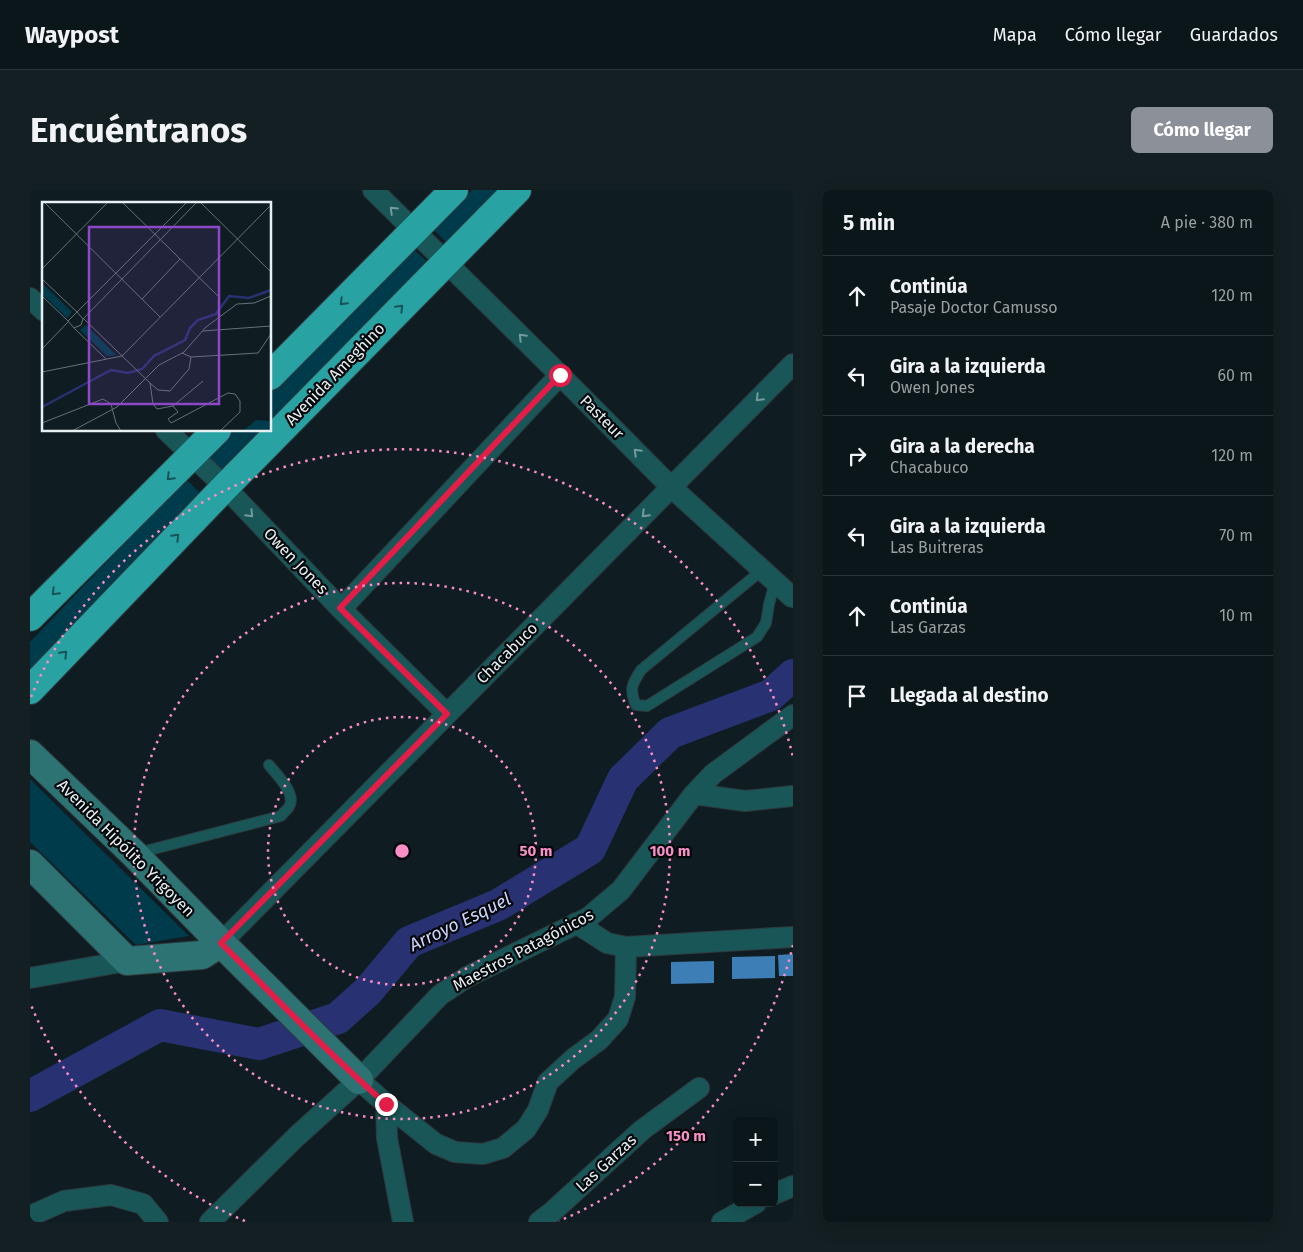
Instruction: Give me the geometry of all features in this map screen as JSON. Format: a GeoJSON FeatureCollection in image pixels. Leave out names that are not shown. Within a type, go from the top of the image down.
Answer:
{"type":"FeatureCollection","features":[{"type":"Feature","properties":{"kind":"highway"},"geometry":{"type":"LineString","coordinates":[[271,375],[454,190]]}},
{"type":"Feature","properties":{"kind":"highway","name":"Avenida Ameghino"},"geometry":{"type":"LineString","coordinates":[[30,690],[225,487],[517,190]]}},
{"type":"Feature","properties":{"kind":"highway"},"geometry":{"type":"LineString","coordinates":[[30,617],[216,431]]}},
{"type":"Feature","properties":{"kind":"street","name":"Pasteur"},"geometry":{"type":"LineString","coordinates":[[373,190],[671,487],[792,597]]}},
{"type":"Feature","properties":{"kind":"street"},"geometry":{"type":"LineString","coordinates":[[30,298],[42,309]]}},
{"type":"Feature","properties":{"kind":"street","name":"Chacabuco"},"geometry":{"type":"LineString","coordinates":[[221,943],[793,364]]}},
{"type":"Feature","properties":{"kind":"street"},"geometry":{"type":"LineString","coordinates":[[340,608],[560,375]]}},
{"type":"Feature","properties":{"kind":"street","name":"Owen Jones"},"geometry":{"type":"LineString","coordinates":[[167,431],[225,487],[340,608],[447,714]]}},
{"type":"Feature","properties":{"kind":"street","name":"Maestros Patagónicos"},"geometry":{"type":"LineString","coordinates":[[210,1222],[296,1137],[353,1075],[440,995],[467,977],[588,918],[622,890],[694,794],[713,774],[793,715]]}},
{"type":"Feature","properties":{"kind":"street","name":"Avenida Hipólito Yrigoyen"},"geometry":{"type":"LineString","coordinates":[[30,754],[134,854],[353,1075]]}},
{"type":"Feature","properties":{"kind":"street"},"geometry":{"type":"LineString","coordinates":[[694,794],[746,801],[793,796]]}},
{"type":"Feature","properties":{"kind":"street"},"geometry":{"type":"LineString","coordinates":[[30,864],[127,961]]}},
{"type":"Feature","properties":{"kind":"street"},"geometry":{"type":"LineString","coordinates":[[576,923],[607,943],[626,948],[793,937]]}},
{"type":"Feature","properties":{"kind":"street"},"geometry":{"type":"LineString","coordinates":[[30,978],[127,961],[202,955],[221,943]]}},
{"type":"Feature","properties":{"kind":"street"},"geometry":{"type":"LineString","coordinates":[[353,1075],[436,1144],[455,1152],[483,1154],[503,1148],[526,1129],[538,1110],[548,1082],[573,1059],[599,1040],[618,1018],[625,996],[626,948]]}},
{"type":"Feature","properties":{"kind":"street","name":"Las Garzas"},"geometry":{"type":"LineString","coordinates":[[539,1222],[642,1130],[699,1088]]}},
{"type":"Feature","properties":{"kind":"street"},"geometry":{"type":"LineString","coordinates":[[386,1104],[387,1138],[403,1222]]}},
{"type":"Feature","properties":{"kind":"street"},"geometry":{"type":"LineString","coordinates":[[778,1192],[793,1186]]}},
{"type":"Feature","properties":{"kind":"street"},"geometry":{"type":"LineString","coordinates":[[30,1216],[64,1201],[111,1195],[143,1204],[158,1222]]}},
{"type":"Feature","properties":{"kind":"street"},"geometry":{"type":"LineString","coordinates":[[722,1222],[749,1207]]}},
{"type":"Feature","properties":{"kind":"lane"},"geometry":{"type":"LineString","coordinates":[[768,576],[769,604],[766,623],[757,636],[647,706],[636,705],[632,695],[632,683],[641,670],[768,576]]}},
{"type":"Feature","properties":{"kind":"lane"},"geometry":{"type":"LineString","coordinates":[[134,854],[281,816],[289,808],[291,800],[288,790],[270,765]]}},
{"type":"Feature","properties":{"kind":"shaded area"},"geometry":{"type":"Polygon","coordinates":[[[472,190],[504,190],[450,246],[434,230],[472,190]]]}},
{"type":"Feature","properties":{"kind":"shaded area"},"geometry":{"type":"Polygon","coordinates":[[[411,247],[428,262],[271,425],[271,393],[411,247]]]}},
{"type":"Feature","properties":{"kind":"shaded area"},"geometry":{"type":"Polygon","coordinates":[[[234,431],[266,431],[225,473],[209,458],[234,431]]]}},
{"type":"Feature","properties":{"kind":"shaded area"},"geometry":{"type":"Polygon","coordinates":[[[186,479],[202,495],[30,675],[30,642],[186,479]]]}},
{"type":"Feature","properties":{"kind":"shaded area"},"geometry":{"type":"Polygon","coordinates":[[[30,779],[189,936],[136,945],[30,842],[30,779]]]}},
{"type":"Feature","properties":{"kind":"building"},"geometry":{"type":"Polygon","coordinates":[[[793,954],[793,976],[779,976],[778,955],[793,954]]]}},
{"type":"Feature","properties":{"kind":"building"},"geometry":{"type":"Polygon","coordinates":[[[775,956],[775,978],[732,979],[732,957],[775,956]]]}},
{"type":"Feature","properties":{"kind":"building"},"geometry":{"type":"Polygon","coordinates":[[[714,961],[714,983],[671,984],[671,962],[714,961]]]}},
{"type":"Feature","properties":{"kind":"waterway","name":"Arroyo Esquel"},"geometry":{"type":"LineString","coordinates":[[30,1096],[160,1025],[259,1044],[338,1018],[368,991],[409,942],[498,905],[590,849],[623,779],[670,733],[771,695],[793,675]]}},
{"type":"Feature","properties":{"kind":"route"},"geometry":{"type":"LineString","coordinates":[[386,1104],[348,1070],[221,943],[447,714],[340,608],[560,375]]}}]}
